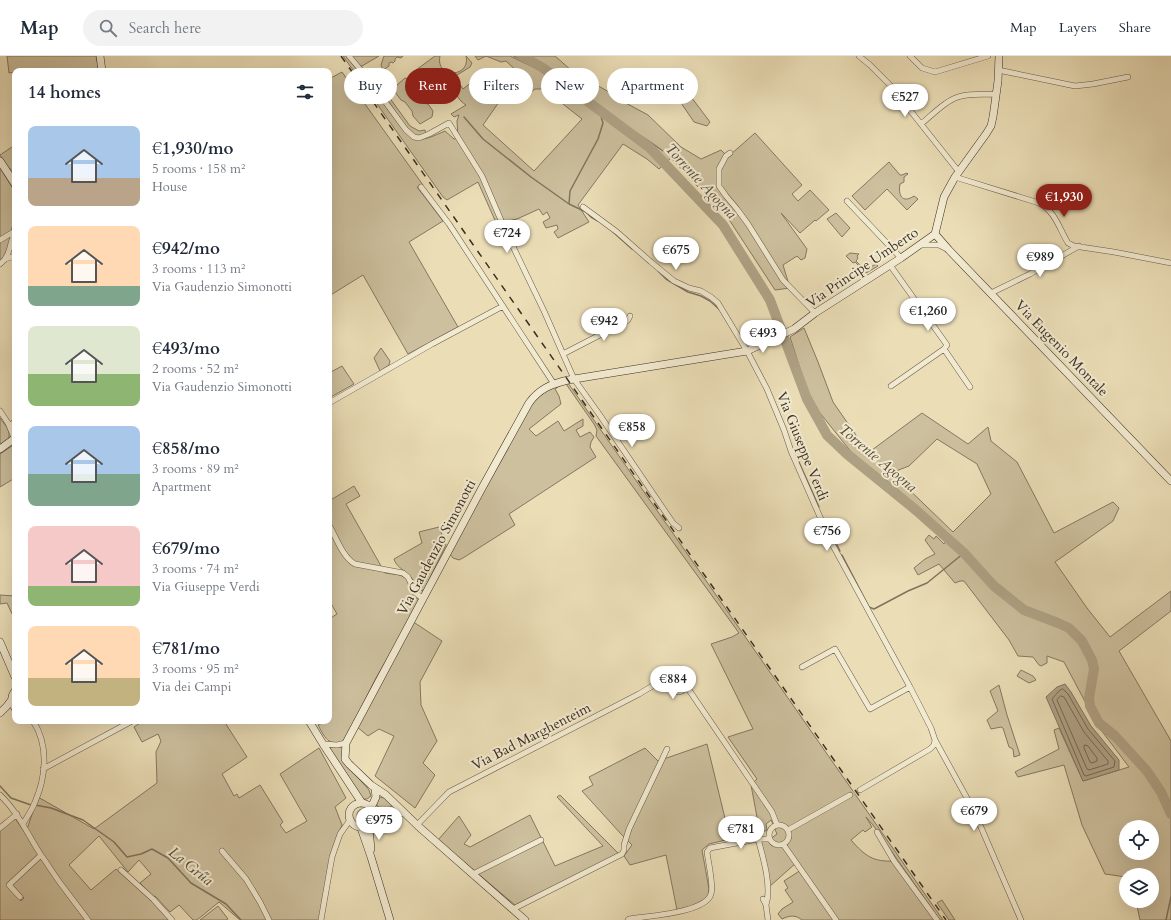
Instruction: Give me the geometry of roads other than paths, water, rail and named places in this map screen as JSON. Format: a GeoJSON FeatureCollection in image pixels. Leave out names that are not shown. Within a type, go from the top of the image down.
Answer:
{"type":"FeatureCollection","features":[{"type":"Feature","properties":{"kind":"street"},"geometry":{"type":"LineString","coordinates":[[100,56],[102,68]]}},
{"type":"Feature","properties":{"kind":"street"},"geometry":{"type":"LineString","coordinates":[[348,56],[370,81],[411,135],[419,138],[449,123],[482,176],[506,232],[544,311],[574,379],[673,523],[679,528]]}},
{"type":"Feature","properties":{"kind":"street"},"geometry":{"type":"LineString","coordinates":[[860,56],[884,79],[941,147],[957,174],[1046,206],[1054,216],[1068,243],[1074,246],[1171,263]]}},
{"type":"Feature","properties":{"kind":"street"},"geometry":{"type":"LineString","coordinates":[[910,56],[922,68],[935,72],[988,56]]}},
{"type":"Feature","properties":{"kind":"street","name":"Via Principe Umberto"},"geometry":{"type":"LineString","coordinates":[[794,329],[815,313],[901,258],[935,234],[944,198],[957,174],[991,126],[996,94],[999,56]]}},
{"type":"Feature","properties":{"kind":"street"},"geometry":{"type":"LineString","coordinates":[[998,70],[1075,86],[1128,77]]}},
{"type":"Feature","properties":{"kind":"street"},"geometry":{"type":"LineString","coordinates":[[921,124],[951,100],[957,97],[963,95],[996,94]]}},
{"type":"Feature","properties":{"kind":"street"},"geometry":{"type":"LineString","coordinates":[[730,153],[726,156],[719,169],[719,186],[748,224],[783,280],[815,313]]}},
{"type":"Feature","properties":{"kind":"street"},"geometry":{"type":"LineString","coordinates":[[0,161],[12,179]]}},
{"type":"Feature","properties":{"kind":"street"},"geometry":{"type":"LineString","coordinates":[[421,187],[449,224],[554,384]]}},
{"type":"Feature","properties":{"kind":"street"},"geometry":{"type":"LineString","coordinates":[[848,201],[901,258]]}},
{"type":"Feature","properties":{"kind":"street","name":"Via Giuseppe Verdi"},"geometry":{"type":"LineString","coordinates":[[583,207],[617,232],[674,281],[701,292],[711,297],[718,303],[747,351],[772,400],[791,451],[831,542],[910,687],[931,728],[935,740],[974,811],[1021,920]]}},
{"type":"Feature","properties":{"kind":"street"},"geometry":{"type":"LineString","coordinates":[[0,240],[12,234]]}},
{"type":"Feature","properties":{"kind":"street","name":"Via Eugenio Montale"},"geometry":{"type":"LineString","coordinates":[[935,234],[1171,481]]}},
{"type":"Feature","properties":{"kind":"street"},"geometry":{"type":"LineString","coordinates":[[0,264],[5,259],[12,240]]}},
{"type":"Feature","properties":{"kind":"street"},"geometry":{"type":"LineString","coordinates":[[919,245],[940,245],[949,250]]}},
{"type":"Feature","properties":{"kind":"street"},"geometry":{"type":"LineString","coordinates":[[991,293],[1030,274],[1080,246]]}},
{"type":"Feature","properties":{"kind":"street"},"geometry":{"type":"LineString","coordinates":[[5,259],[12,257]]}},
{"type":"Feature","properties":{"kind":"street"},"geometry":{"type":"LineString","coordinates":[[890,265],[947,344],[944,349],[891,386]]}},
{"type":"Feature","properties":{"kind":"street"},"geometry":{"type":"LineString","coordinates":[[332,401],[503,306]]}},
{"type":"Feature","properties":{"kind":"street"},"geometry":{"type":"LineString","coordinates":[[563,354],[623,323],[628,320],[630,316]]}},
{"type":"Feature","properties":{"kind":"street","name":"Via Gaudenzio Simonotti"},"geometry":{"type":"LineString","coordinates":[[373,786],[348,764],[345,759],[346,743],[482,488],[529,403],[539,391],[554,384],[574,379],[747,351],[794,329]]}},
{"type":"Feature","properties":{"kind":"street"},"geometry":{"type":"LineString","coordinates":[[944,349],[970,387]]}},
{"type":"Feature","properties":{"kind":"street"},"geometry":{"type":"LineString","coordinates":[[0,411],[8,423],[12,433]]}},
{"type":"Feature","properties":{"kind":"street"},"geometry":{"type":"LineString","coordinates":[[0,449],[12,440]]}},
{"type":"Feature","properties":{"kind":"street"},"geometry":{"type":"LineString","coordinates":[[332,530],[350,561],[356,564],[403,573],[408,577],[415,592],[423,600]]}},
{"type":"Feature","properties":{"kind":"street"},"geometry":{"type":"LineString","coordinates":[[0,642],[12,671]]}},
{"type":"Feature","properties":{"kind":"street"},"geometry":{"type":"LineString","coordinates":[[802,667],[835,649],[870,709],[910,687]]}},
{"type":"Feature","properties":{"kind":"street"},"geometry":{"type":"LineString","coordinates":[[676,670],[683,672],[688,680],[686,687],[680,692],[669,690],[666,679],[669,673],[676,670]]}},
{"type":"Feature","properties":{"kind":"street","name":"Via Bad Marghenteim"},"geometry":{"type":"LineString","coordinates":[[417,825],[449,792],[654,685],[666,683]]}},
{"type":"Feature","properties":{"kind":"street"},"geometry":{"type":"LineString","coordinates":[[686,687],[772,812],[777,825]]}},
{"type":"Feature","properties":{"kind":"street"},"geometry":{"type":"LineString","coordinates":[[0,713],[7,706],[12,697]]}},
{"type":"Feature","properties":{"kind":"street"},"geometry":{"type":"LineString","coordinates":[[0,713],[12,711]]}},
{"type":"Feature","properties":{"kind":"street"},"geometry":{"type":"LineString","coordinates":[[23,824],[34,804],[40,788],[45,761],[44,747],[35,724]]}},
{"type":"Feature","properties":{"kind":"street"},"geometry":{"type":"LineString","coordinates":[[43,770],[127,724]]}},
{"type":"Feature","properties":{"kind":"street"},"geometry":{"type":"LineString","coordinates":[[312,724],[323,744],[349,783],[368,807],[374,818],[369,829],[371,857]]}},
{"type":"Feature","properties":{"kind":"street"},"geometry":{"type":"LineString","coordinates":[[860,790],[930,749],[935,740]]}},
{"type":"Feature","properties":{"kind":"street"},"geometry":{"type":"LineString","coordinates":[[323,744],[337,745],[346,743]]}},
{"type":"Feature","properties":{"kind":"street"},"geometry":{"type":"LineString","coordinates":[[513,909],[622,854],[628,829],[667,749]]}},
{"type":"Feature","properties":{"kind":"street"},"geometry":{"type":"LineString","coordinates":[[349,783],[354,806],[350,811],[350,820],[354,826],[361,828],[364,827],[387,813],[397,812],[405,814]]}},
{"type":"Feature","properties":{"kind":"street"},"geometry":{"type":"LineString","coordinates":[[368,807],[376,794],[373,786]]}},
{"type":"Feature","properties":{"kind":"street"},"geometry":{"type":"LineString","coordinates":[[373,786],[386,795],[417,825],[525,920]]}},
{"type":"Feature","properties":{"kind":"street"},"geometry":{"type":"LineString","coordinates":[[0,795],[17,814],[41,855],[63,888],[88,920]]}},
{"type":"Feature","properties":{"kind":"street"},"geometry":{"type":"LineString","coordinates":[[788,830],[849,796]]}},
{"type":"Feature","properties":{"kind":"street"},"geometry":{"type":"LineString","coordinates":[[354,806],[393,809],[399,810],[405,814]]}},
{"type":"Feature","properties":{"kind":"street"},"geometry":{"type":"LineString","coordinates":[[0,828],[17,814]]}},
{"type":"Feature","properties":{"kind":"street"},"geometry":{"type":"LineString","coordinates":[[321,920],[332,857],[340,834],[350,820]]}},
{"type":"Feature","properties":{"kind":"street"},"geometry":{"type":"LineString","coordinates":[[777,825],[783,826],[788,830],[788,840],[783,844],[774,843],[770,838],[771,829],[777,825]]}},
{"type":"Feature","properties":{"kind":"street"},"geometry":{"type":"LineString","coordinates":[[361,828],[390,920]]}},
{"type":"Feature","properties":{"kind":"street"},"geometry":{"type":"LineString","coordinates":[[877,832],[894,861],[937,920]]}},
{"type":"Feature","properties":{"kind":"street"},"geometry":{"type":"LineString","coordinates":[[628,920],[641,916],[659,916],[674,913],[702,904],[708,900],[712,894],[707,852],[710,848],[770,838]]}},
{"type":"Feature","properties":{"kind":"street"},"geometry":{"type":"LineString","coordinates":[[758,839],[769,888],[768,898],[764,902],[768,920]]}},
{"type":"Feature","properties":{"kind":"street"},"geometry":{"type":"LineString","coordinates":[[473,874],[541,840]]}},
{"type":"Feature","properties":{"kind":"street"},"geometry":{"type":"LineString","coordinates":[[783,844],[836,920]]}},
{"type":"Feature","properties":{"kind":"street"},"geometry":{"type":"LineString","coordinates":[[222,851],[246,879],[269,920]]}},
{"type":"Feature","properties":{"kind":"street"},"geometry":{"type":"LineString","coordinates":[[20,897],[9,885],[41,855]]}},
{"type":"Feature","properties":{"kind":"street"},"geometry":{"type":"LineString","coordinates":[[121,870],[153,899],[172,920]]}},
{"type":"Feature","properties":{"kind":"water"},"geometry":{"type":"Polygon","coordinates":[[[1065,684],[1091,726],[1119,760],[1119,770],[1083,781],[1046,697],[1057,687],[1065,684]]]}},
{"type":"Feature","properties":{"kind":"waterway","name":"Torrente Agogna"},"geometry":{"type":"LineString","coordinates":[[522,56],[543,68],[650,148],[723,225],[770,300],[807,399],[827,435],[847,454],[917,511],[964,553],[994,586],[1024,610],[1069,628],[1082,641],[1092,660],[1094,669],[1089,698],[1090,706],[1099,723],[1115,736],[1147,771],[1161,792],[1171,814]]}},
{"type":"Feature","properties":{"kind":"waterway"},"geometry":{"type":"LineString","coordinates":[[569,204],[570,191],[598,139],[603,123],[599,110]]}},
{"type":"Feature","properties":{"kind":"waterway"},"geometry":{"type":"LineString","coordinates":[[464,117],[483,139],[531,177],[569,204],[586,212],[598,221]]}},
{"type":"Feature","properties":{"kind":"waterway"},"geometry":{"type":"LineString","coordinates":[[613,232],[632,249]]}},
{"type":"Feature","properties":{"kind":"waterway"},"geometry":{"type":"LineString","coordinates":[[658,271],[666,279],[688,292],[701,296],[710,301],[720,310]]}},
{"type":"Feature","properties":{"kind":"waterway"},"geometry":{"type":"LineString","coordinates":[[798,460],[819,507]]}},
{"type":"Feature","properties":{"kind":"waterway"},"geometry":{"type":"LineString","coordinates":[[830,528],[834,538]]}},
{"type":"Feature","properties":{"kind":"waterway"},"geometry":{"type":"LineString","coordinates":[[837,545],[840,551]]}},
{"type":"Feature","properties":{"kind":"waterway"},"geometry":{"type":"LineString","coordinates":[[842,555],[869,607],[874,609],[927,583],[964,553]]}},
{"type":"Feature","properties":{"kind":"waterway","name":"La Grűa"},"geometry":{"type":"LineString","coordinates":[[0,786],[11,798],[31,805]]}},
{"type":"Feature","properties":{"kind":"waterway","name":"La Grűa"},"geometry":{"type":"LineString","coordinates":[[35,805],[51,808],[83,820],[114,842],[127,857],[141,854],[152,849],[168,858],[191,883],[226,904],[241,920]]}},
{"type":"Feature","properties":{"kind":"waterway"},"geometry":{"type":"LineString","coordinates":[[1166,920],[1171,897]]}},
{"type":"Feature","properties":{"kind":"tunnel"},"geometry":{"type":"LineString","coordinates":[[850,795],[860,790]]}},
{"type":"Feature","properties":{"kind":"railway"},"geometry":{"type":"LineString","coordinates":[[341,56],[946,920]]}}]}
